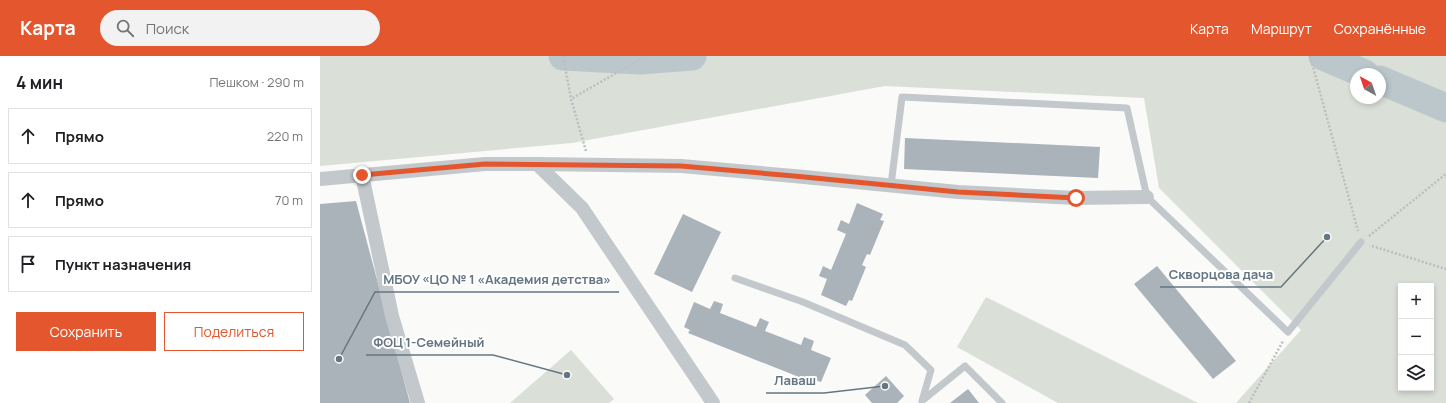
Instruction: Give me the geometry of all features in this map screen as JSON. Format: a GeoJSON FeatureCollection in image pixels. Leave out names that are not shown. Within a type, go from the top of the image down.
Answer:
{"type":"FeatureCollection","features":[{"type":"Feature","properties":{"kind":"street"},"geometry":{"type":"LineString","coordinates":[[320,179],[485,164],[681,166],[958,192],[1076,198],[1147,197]]}},
{"type":"Feature","properties":{"kind":"street"},"geometry":{"type":"LineString","coordinates":[[537,164],[582,208],[713,403]]}},
{"type":"Feature","properties":{"kind":"street"},"geometry":{"type":"LineString","coordinates":[[362,175],[392,316],[418,403]]}},
{"type":"Feature","properties":{"kind":"lane"},"geometry":{"type":"LineString","coordinates":[[890,185],[902,97],[1127,108],[1147,197],[1288,332],[1361,242]]}},
{"type":"Feature","properties":{"kind":"lane"},"geometry":{"type":"LineString","coordinates":[[735,278],[803,302],[905,345],[931,370],[921,402]]}},
{"type":"Feature","properties":{"kind":"lane"},"geometry":{"type":"LineString","coordinates":[[921,402],[965,366],[1002,403]]}},
{"type":"Feature","properties":{"kind":"path"},"geometry":{"type":"LineString","coordinates":[[563,56],[572,99],[589,165]]}},
{"type":"Feature","properties":{"kind":"path"},"geometry":{"type":"LineString","coordinates":[[572,99],[646,56]]}},
{"type":"Feature","properties":{"kind":"path"},"geometry":{"type":"LineString","coordinates":[[1310,56],[1361,242]]}},
{"type":"Feature","properties":{"kind":"path"},"geometry":{"type":"LineString","coordinates":[[1361,242],[1446,174]]}},
{"type":"Feature","properties":{"kind":"path"},"geometry":{"type":"LineString","coordinates":[[1361,242],[1446,269]]}},
{"type":"Feature","properties":{"kind":"path"},"geometry":{"type":"LineString","coordinates":[[1249,403],[1288,332]]}},
{"type":"Feature","properties":{"kind":"shaded area"},"geometry":{"type":"Polygon","coordinates":[[[320,56],[1446,56],[1446,403],[1236,403],[1301,330],[1159,188],[1144,98],[885,86],[572,143],[320,166],[320,56]]]}},
{"type":"Feature","properties":{"kind":"shaded area"},"geometry":{"type":"Polygon","coordinates":[[[986,297],[1198,403],[1058,403],[957,347],[986,297]]]}},
{"type":"Feature","properties":{"kind":"shaded area"},"geometry":{"type":"Polygon","coordinates":[[[571,350],[614,399],[609,403],[510,403],[571,350]]]}},
{"type":"Feature","properties":{"kind":"building"},"geometry":{"type":"Polygon","coordinates":[[[905,138],[1100,147],[1098,178],[904,169],[905,138]]]}},
{"type":"Feature","properties":{"kind":"building"},"geometry":{"type":"Polygon","coordinates":[[[356,201],[410,403],[320,403],[320,204],[356,201]]]}},
{"type":"Feature","properties":{"kind":"building"},"geometry":{"type":"Polygon","coordinates":[[[857,203],[883,214],[880,220],[884,221],[870,255],[867,254],[862,265],[866,267],[852,301],[849,300],[846,306],[821,295],[827,279],[819,276],[823,266],[831,270],[846,234],[837,230],[841,220],[849,224],[857,203]]]}},
{"type":"Feature","properties":{"kind":"building"},"geometry":{"type":"Polygon","coordinates":[[[683,214],[721,232],[692,292],[654,274],[683,214]]]}},
{"type":"Feature","properties":{"kind":"building"},"geometry":{"type":"Polygon","coordinates":[[[1157,266],[1236,361],[1213,379],[1134,284],[1157,266]]]}},
{"type":"Feature","properties":{"kind":"building"},"geometry":{"type":"Polygon","coordinates":[[[714,301],[723,304],[720,313],[756,327],[760,318],[769,322],[765,331],[801,345],[804,337],[814,341],[811,350],[831,358],[821,382],[815,380],[814,383],[688,333],[690,330],[684,327],[694,302],[710,309],[714,301]]]}},
{"type":"Feature","properties":{"kind":"building"},"geometry":{"type":"Polygon","coordinates":[[[886,376],[904,396],[897,403],[872,403],[865,395],[886,376]]]}},
{"type":"Feature","properties":{"kind":"building"},"geometry":{"type":"Polygon","coordinates":[[[968,389],[979,403],[950,403],[968,389]]]}},
{"type":"Feature","properties":{"kind":"waterway"},"geometry":{"type":"LineString","coordinates":[[563,56],[640,60],[692,56]]}},
{"type":"Feature","properties":{"kind":"waterway"},"geometry":{"type":"LineString","coordinates":[[1323,56],[1351,68]]}},
{"type":"Feature","properties":{"kind":"waterway"},"geometry":{"type":"LineString","coordinates":[[1386,83],[1446,108]]}},
{"type":"Feature","properties":{"kind":"place","name":"Скворцова дача"},"geometry":{"type":"Point","coordinates":[1327,237]}},
{"type":"Feature","properties":{"kind":"place","name":"МБОУ «ЦО № 1 «Академия детства»"},"geometry":{"type":"Point","coordinates":[339,359]}},
{"type":"Feature","properties":{"kind":"place","name":"ФОЦ 1-Семейный"},"geometry":{"type":"Point","coordinates":[567,375]}},
{"type":"Feature","properties":{"kind":"place","name":"Лаваш"},"geometry":{"type":"Point","coordinates":[885,386]}},
{"type":"Feature","properties":{"kind":"route"},"geometry":{"type":"LineString","coordinates":[[362,175],[485,164],[681,166],[958,192],[1076,198]]}}]}
